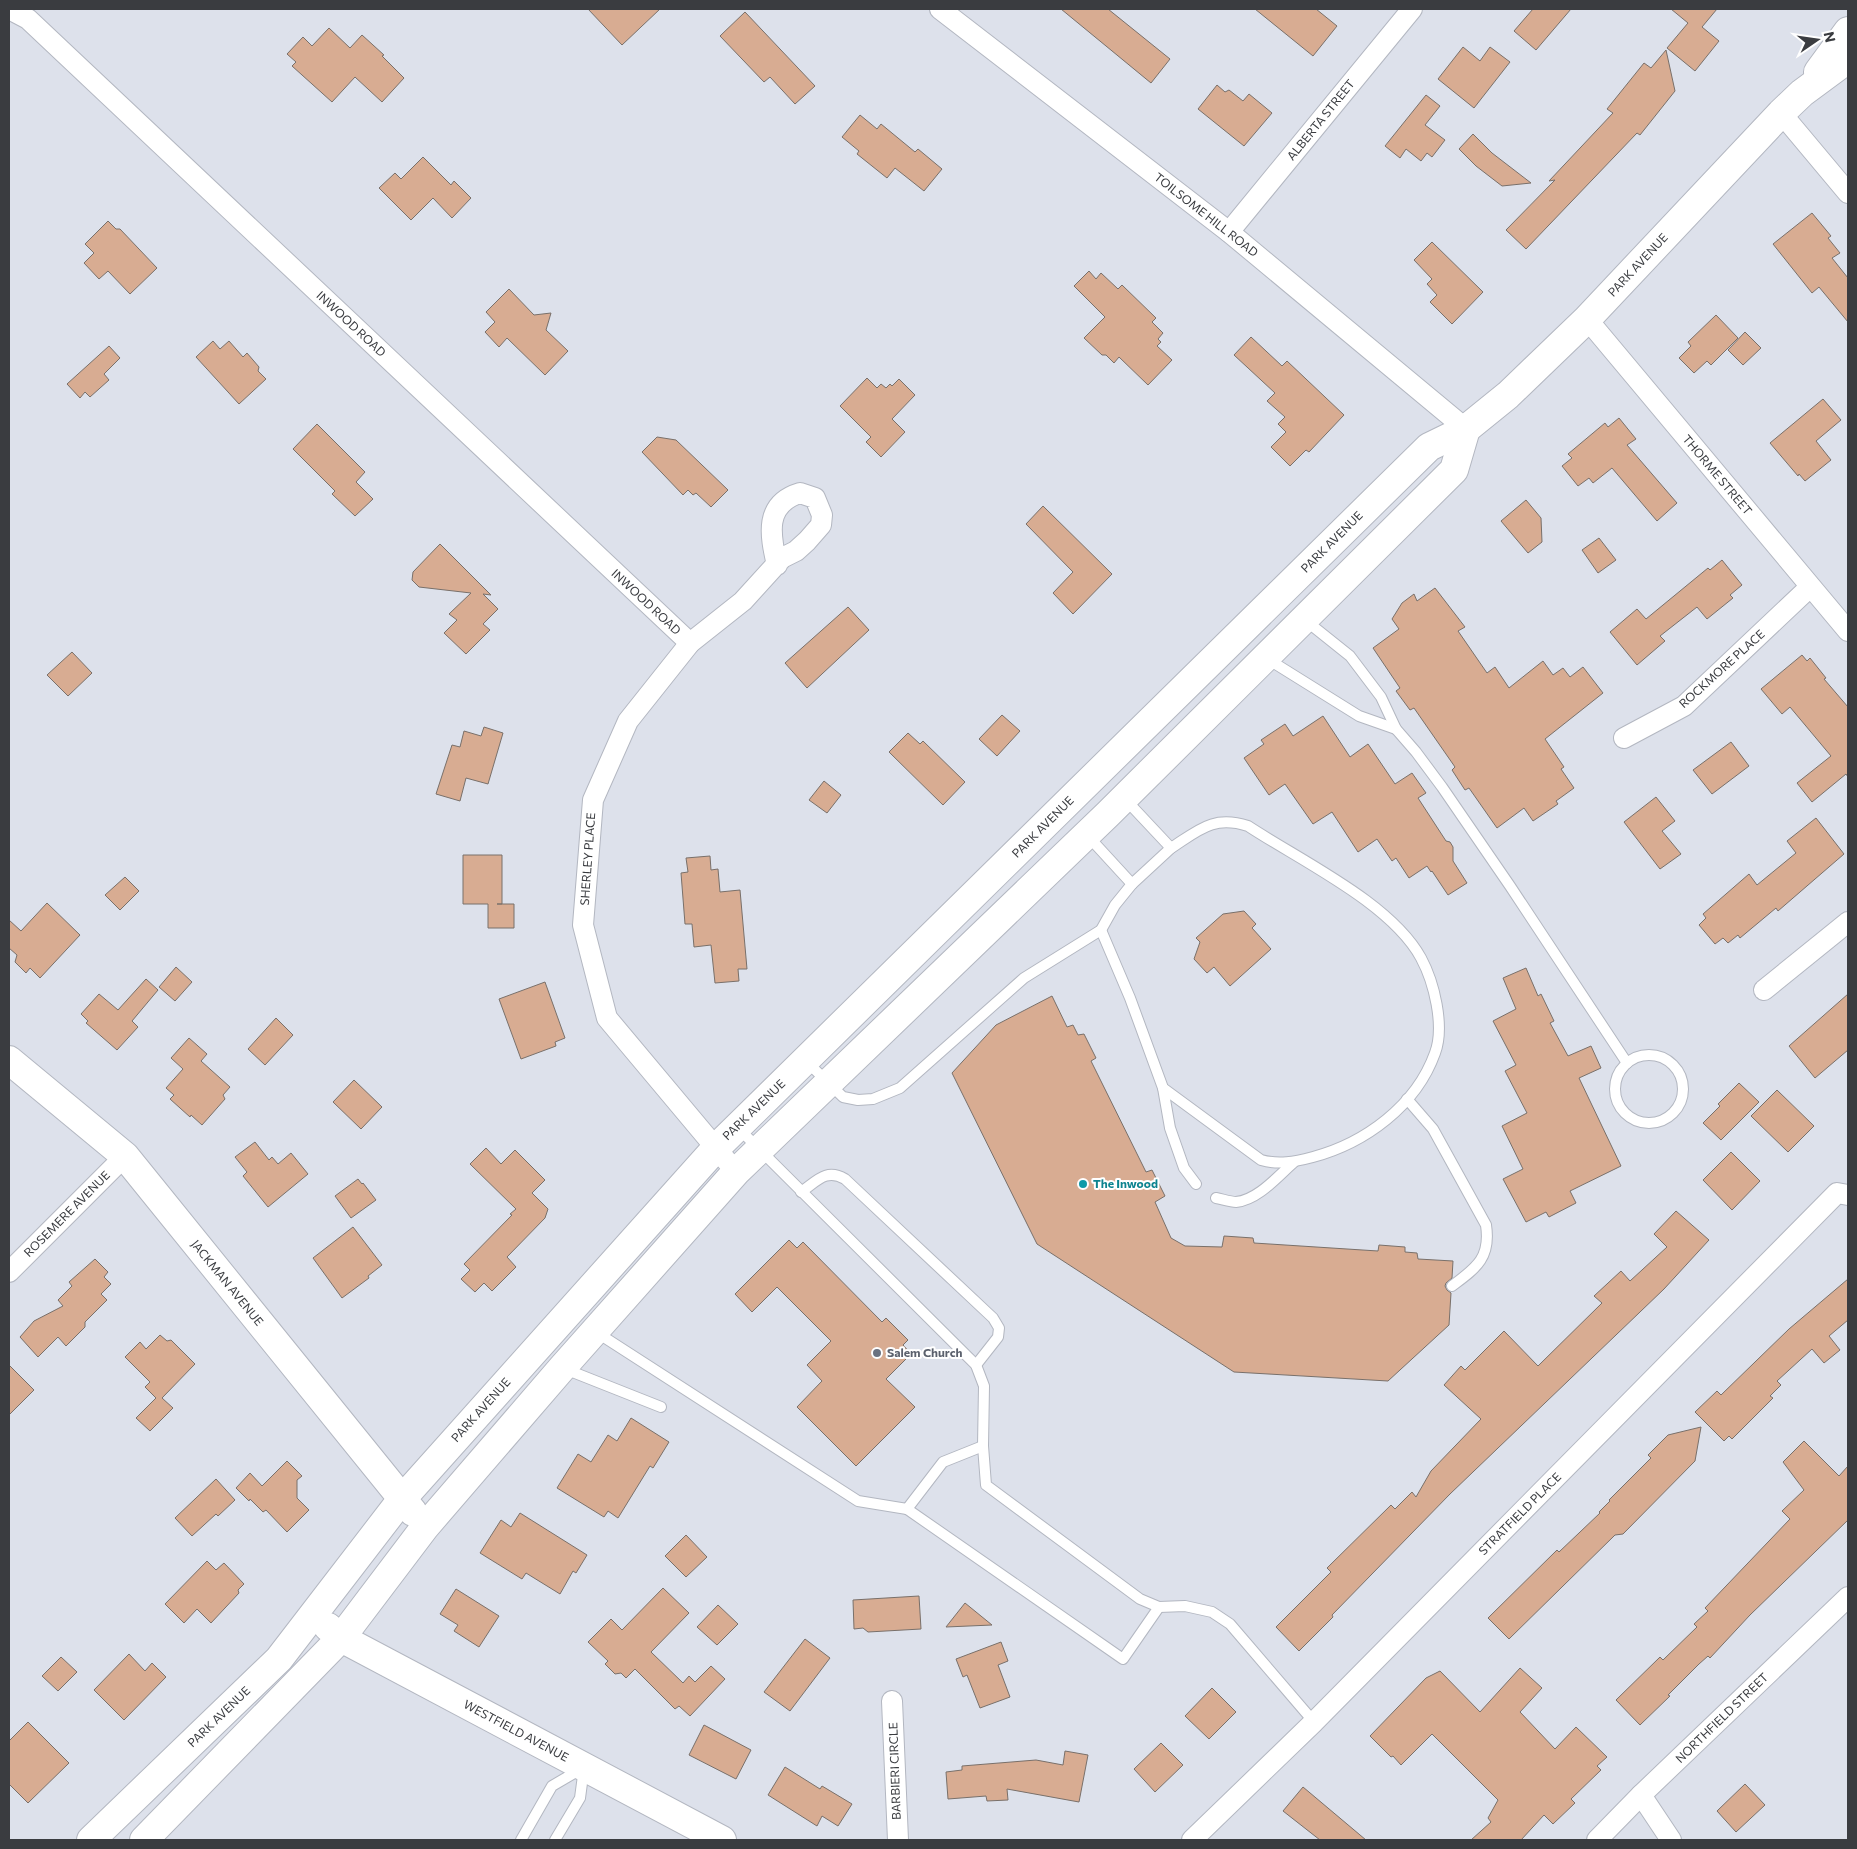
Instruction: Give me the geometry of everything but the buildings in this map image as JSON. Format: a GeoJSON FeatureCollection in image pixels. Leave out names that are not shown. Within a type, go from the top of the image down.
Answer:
{"type":"FeatureCollection","features":[{"type":"Feature","properties":{"kind":"main road","name":"PARK AVENUE"},"geometry":{"type":"LineString","coordinates":[[1802,93],[1848,31]]}},
{"type":"Feature","properties":{"kind":"main road","name":"PARK AVENUE"},"geometry":{"type":"LineString","coordinates":[[91,1840],[279,1659],[402,1499],[716,1148],[1429,447],[1466,428],[1508,395],[1587,318],[1781,113],[1802,93],[1848,59]]}},
{"type":"Feature","properties":{"kind":"main road"},"geometry":{"type":"LineString","coordinates":[[144,1840],[341,1638],[425,1527],[594,1331],[736,1172],[1124,798],[1454,470],[1466,428]]}},
{"type":"Feature","properties":{"kind":"main road","name":"JACKMAN AVENUE"},"geometry":{"type":"LineString","coordinates":[[9,1060],[125,1156],[425,1527]]}},
{"type":"Feature","properties":{"kind":"main road","name":"WESTFIELD AVENUE"},"geometry":{"type":"LineString","coordinates":[[313,1614],[341,1638],[722,1840]]}},
{"type":"Feature","properties":{"kind":"street","name":"INWOOD ROAD"},"geometry":{"type":"LineString","coordinates":[[9,9],[28,19],[690,643]]}},
{"type":"Feature","properties":{"kind":"street","name":"TOILSOME HILL ROAD"},"geometry":{"type":"LineString","coordinates":[[940,9],[1229,232],[1466,428]]}},
{"type":"Feature","properties":{"kind":"street","name":"ALBERTA STREET"},"geometry":{"type":"LineString","coordinates":[[1229,232],[1411,9]]}},
{"type":"Feature","properties":{"kind":"street"},"geometry":{"type":"LineString","coordinates":[[1781,113],[1848,193]]}},
{"type":"Feature","properties":{"kind":"street","name":"THORME STREET"},"geometry":{"type":"LineString","coordinates":[[1587,318],[1848,632]]}},
{"type":"Feature","properties":{"kind":"street","name":"SHERLEY PLACE"},"geometry":{"type":"LineString","coordinates":[[736,1172],[607,1018],[583,925],[593,800],[628,721],[690,643],[743,601],[777,565]]}},
{"type":"Feature","properties":{"kind":"street","name":"ROCKMORE PLACE"},"geometry":{"type":"LineString","coordinates":[[1624,738],[1684,706],[1810,587]]}},
{"type":"Feature","properties":{"kind":"street"},"geometry":{"type":"LineString","coordinates":[[1764,990],[1848,922]]}},
{"type":"Feature","properties":{"kind":"street","name":"ROSEMERE AVENUE"},"geometry":{"type":"LineString","coordinates":[[9,1272],[125,1156]]}},
{"type":"Feature","properties":{"kind":"street","name":"STRATFIELD PLACE"},"geometry":{"type":"LineString","coordinates":[[1192,1840],[1314,1722],[1837,1193],[1848,1195]]}},
{"type":"Feature","properties":{"kind":"street","name":"NORTHFIELD STREET"},"geometry":{"type":"LineString","coordinates":[[1597,1840],[1848,1597]]}},
{"type":"Feature","properties":{"kind":"street","name":"BARBIERI CIRCLE"},"geometry":{"type":"LineString","coordinates":[[892,1701],[898,1840]]}},
{"type":"Feature","properties":{"kind":"street"},"geometry":{"type":"LineString","coordinates":[[1642,1795],[1671,1840]]}},
{"type":"Feature","properties":{"kind":"lane"},"geometry":{"type":"LineString","coordinates":[[1304,619],[1350,656],[1381,697],[1396,730],[1442,786],[1627,1063]]}},
{"type":"Feature","properties":{"kind":"lane"},"geometry":{"type":"LineString","coordinates":[[1265,658],[1359,716],[1396,730]]}},
{"type":"Feature","properties":{"kind":"lane"},"geometry":{"type":"LineString","coordinates":[[1124,798],[1171,848]]}},
{"type":"Feature","properties":{"kind":"lane"},"geometry":{"type":"LineString","coordinates":[[806,1060],[843,1097],[858,1100],[873,1099],[900,1088],[1024,978],[1101,930],[1115,906],[1132,884],[1171,848],[1207,824],[1222,821],[1237,822],[1248,826],[1333,878],[1368,902],[1392,921],[1409,939],[1422,959],[1436,1003],[1439,1028],[1436,1052],[1426,1073],[1413,1093],[1377,1128],[1332,1152],[1294,1162],[1275,1164],[1261,1160],[1163,1088]]}},
{"type":"Feature","properties":{"kind":"lane"},"geometry":{"type":"LineString","coordinates":[[1086,835],[1132,884]]}},
{"type":"Feature","properties":{"kind":"lane"},"geometry":{"type":"LineString","coordinates":[[1101,930],[1130,998],[1163,1088],[1170,1128],[1184,1168],[1196,1184]]}},
{"type":"Feature","properties":{"kind":"lane"},"geometry":{"type":"LineString","coordinates":[[1651,1055],[1664,1059],[1674,1066],[1681,1077],[1683,1090],[1680,1102],[1673,1113],[1657,1122],[1644,1123],[1632,1118],[1622,1110],[1616,1098],[1615,1085],[1619,1073],[1627,1063],[1638,1057],[1651,1055]]}},
{"type":"Feature","properties":{"kind":"lane"},"geometry":{"type":"LineString","coordinates":[[1407,1099],[1432,1129],[1486,1226],[1488,1237],[1483,1259],[1474,1269],[1452,1286]]}},
{"type":"Feature","properties":{"kind":"lane"},"geometry":{"type":"LineString","coordinates":[[737,1127],[976,1365],[984,1386],[983,1446],[986,1485],[1140,1599],[1159,1607],[1185,1606],[1212,1612],[1230,1624],[1314,1722]]}},
{"type":"Feature","properties":{"kind":"lane"},"geometry":{"type":"LineString","coordinates":[[1216,1198],[1235,1202],[1248,1198],[1264,1188],[1294,1162]]}},
{"type":"Feature","properties":{"kind":"lane"},"geometry":{"type":"LineString","coordinates":[[801,1192],[825,1175],[836,1174],[845,1179],[993,1318],[999,1328],[998,1337],[976,1365]]}},
{"type":"Feature","properties":{"kind":"lane"},"geometry":{"type":"LineString","coordinates":[[594,1331],[858,1501],[907,1509],[1123,1659],[1159,1607]]}},
{"type":"Feature","properties":{"kind":"lane"},"geometry":{"type":"LineString","coordinates":[[562,1368],[661,1407]]}},
{"type":"Feature","properties":{"kind":"lane"},"geometry":{"type":"LineString","coordinates":[[907,1509],[943,1462],[983,1446]]}},
{"type":"Feature","properties":{"kind":"lane"},"geometry":{"type":"LineString","coordinates":[[521,1840],[552,1786],[584,1767]]}},
{"type":"Feature","properties":{"kind":"lane"},"geometry":{"type":"LineString","coordinates":[[555,1840],[580,1798],[584,1767]]}},
{"type":"Feature","properties":{"kind":"place","name":"The Inwood"},"geometry":{"type":"Point","coordinates":[1083,1184]}},
{"type":"Feature","properties":{"kind":"place","name":"Salem Church"},"geometry":{"type":"Point","coordinates":[877,1353]}}]}
